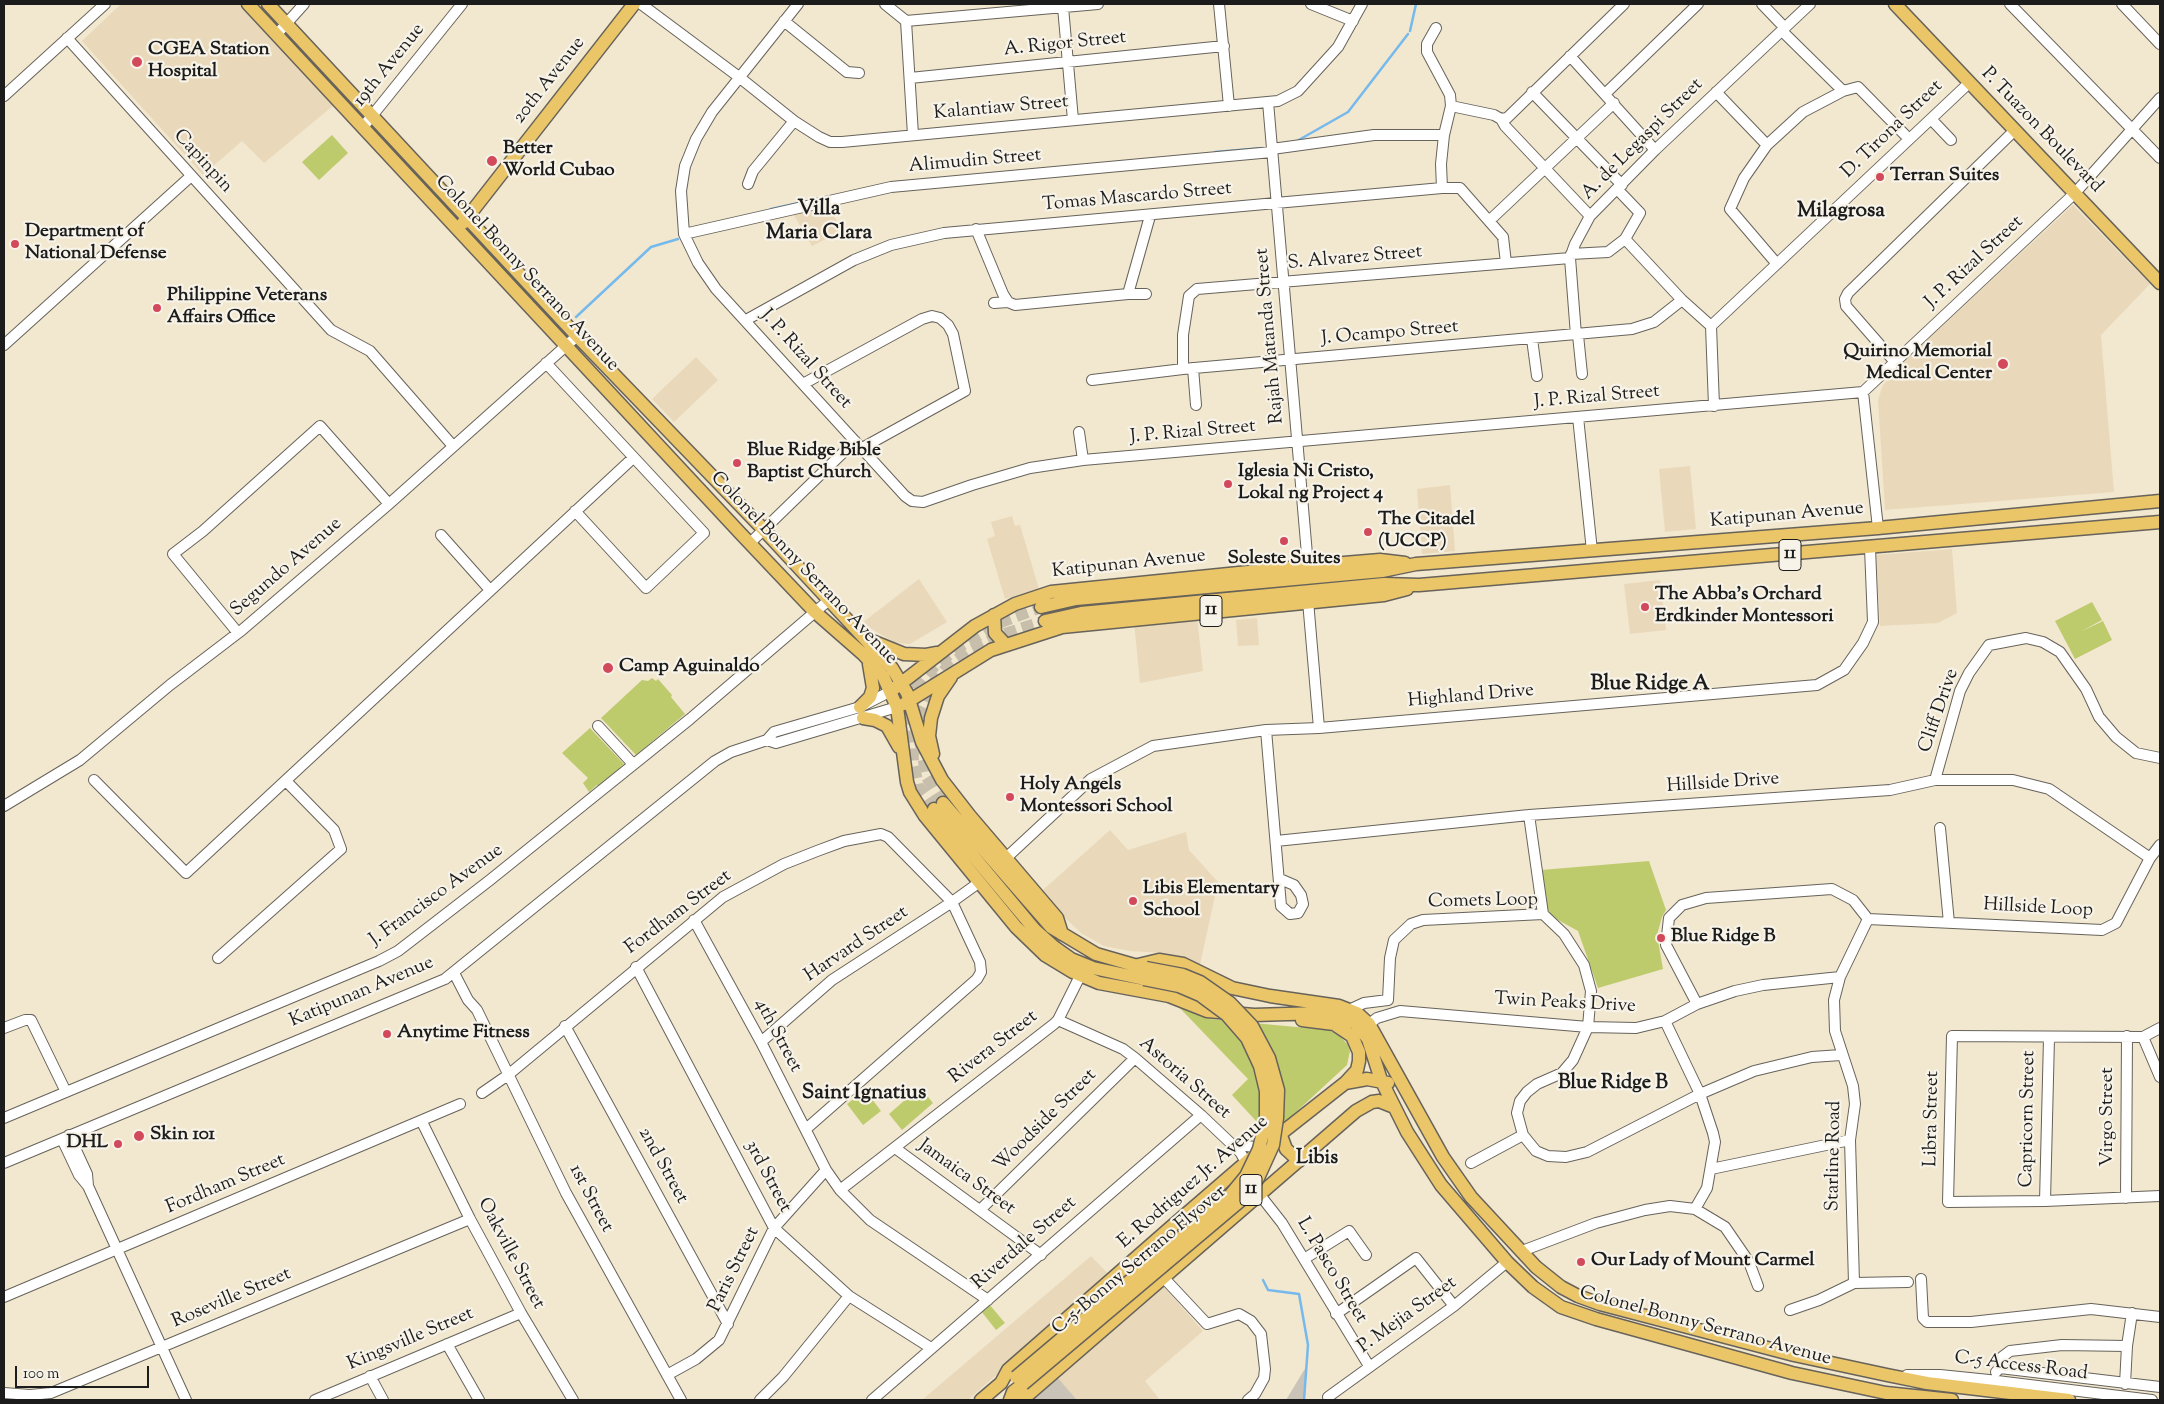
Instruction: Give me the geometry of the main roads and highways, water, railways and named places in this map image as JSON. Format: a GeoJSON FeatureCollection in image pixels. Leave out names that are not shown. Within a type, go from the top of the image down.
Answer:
{"type":"FeatureCollection","features":[{"type":"Feature","properties":{"kind":"main road","name":"Colonel Bonny Serrano Avenue"},"geometry":{"type":"LineString","coordinates":[[248,4],[750,543],[816,612],[866,657],[891,691],[897,707],[906,782],[910,792],[935,828],[1028,940],[1050,959],[1080,976],[1108,985],[1169,996],[1207,1011],[1254,1015],[1320,1013],[1348,1019],[1360,1027],[1368,1038],[1381,1080],[1406,1132],[1441,1185],[1507,1262],[1547,1298],[1561,1306],[1578,1313],[1792,1373],[1886,1393],[1952,1400]]}},
{"type":"Feature","properties":{"kind":"main road","name":"Colonel Bonny Serrano Avenue"},"geometry":{"type":"LineString","coordinates":[[268,4],[577,336],[830,600],[892,668],[910,700],[922,742],[942,780],[1057,918],[1062,934]]}},
{"type":"Feature","properties":{"kind":"main road","name":"20th Avenue"},"geometry":{"type":"LineString","coordinates":[[458,228],[634,4]]}},
{"type":"Feature","properties":{"kind":"main road","name":"P. Tuazon Boulevard"},"geometry":{"type":"LineString","coordinates":[[1894,4],[2160,283]]}},
{"type":"Feature","properties":{"kind":"main road","name":"Katipunan Avenue"},"geometry":{"type":"LineString","coordinates":[[1041,607],[1076,599],[1382,571],[1416,564],[1878,528],[2160,502]]}},
{"type":"Feature","properties":{"kind":"main road","name":"Katipunan Avenue"},"geometry":{"type":"LineString","coordinates":[[1045,621],[1081,613],[1384,584],[1419,585],[2160,522]]}},
{"type":"Feature","properties":{"kind":"main road","name":"Katipunan Avenue"},"geometry":{"type":"LineString","coordinates":[[891,691],[941,651],[994,615],[1030,598],[1067,589],[1380,560],[1416,564]]}},
{"type":"Feature","properties":{"kind":"main road","name":"Katipunan Avenue"},"geometry":{"type":"LineString","coordinates":[[897,707],[964,665],[999,647],[1076,624],[1384,595],[1419,585]]}},
{"type":"Feature","properties":{"kind":"main road"},"geometry":{"type":"LineString","coordinates":[[994,615],[992,626],[999,647]]}},
{"type":"Feature","properties":{"kind":"main road"},"geometry":{"type":"LineString","coordinates":[[979,624],[999,647]]}},
{"type":"Feature","properties":{"kind":"main road"},"geometry":{"type":"LineString","coordinates":[[862,634],[884,647],[902,653],[926,655],[941,651]]}},
{"type":"Feature","properties":{"kind":"main road"},"geometry":{"type":"LineString","coordinates":[[866,657],[874,685],[871,695],[861,712],[887,726],[895,737],[904,760]]}},
{"type":"Feature","properties":{"kind":"main road"},"geometry":{"type":"LineString","coordinates":[[942,780],[930,742],[930,718],[943,688],[964,665]]}},
{"type":"Feature","properties":{"kind":"main road","name":"Colonel Bonny Serrano Avenue"},"geometry":{"type":"LineString","coordinates":[[1141,971],[1096,954],[1062,934],[1041,916],[938,806],[1035,930],[1054,948],[1071,959],[1093,968],[1141,971],[1159,960],[1183,964],[1237,989],[1351,1009],[1369,1024],[1443,1157],[1471,1197],[1522,1251],[1561,1288],[1600,1304],[1794,1355],[1887,1375],[2014,1394],[2069,1400]]}},
{"type":"Feature","properties":{"kind":"main road","name":"C-5-Bonny Serrano Flyover"},"geometry":{"type":"LineString","coordinates":[[1010,1400],[1019,1381],[1228,1198],[1246,1176],[1259,1149],[1266,1120],[1266,1090],[1260,1066],[1246,1038],[1221,1010],[1200,995],[1141,971]]}},
{"type":"Feature","properties":{"kind":"main road","name":"E. Rodriguez Jr. Avenue"},"geometry":{"type":"LineString","coordinates":[[981,1400],[1001,1383],[1008,1370],[1262,1148],[1344,1082],[1356,1070],[1359,1061],[1356,1043],[1344,1029],[1334,1024],[1254,1015]]}},
{"type":"Feature","properties":{"kind":"main road"},"geometry":{"type":"LineString","coordinates":[[1344,1082],[1367,1079],[1381,1080],[1406,1092]]}},
{"type":"Feature","properties":{"kind":"main road","name":"11"},"geometry":{"type":"LineString","coordinates":[[1022,1400],[1192,1251],[1363,1106],[1379,1101],[1394,1106]]}},
{"type":"Feature","properties":{"kind":"main road"},"geometry":{"type":"LineString","coordinates":[[1280,1133],[1286,1150],[1300,1161]]}},
{"type":"Feature","properties":{"kind":"main road"},"geometry":{"type":"LineString","coordinates":[[1170,1228],[1192,1251]]}},
{"type":"Feature","properties":{"kind":"main road","name":"C-5-Bonny Serrano Flyover"},"geometry":{"type":"LineString","coordinates":[[1001,1383],[1019,1381]]}},
{"type":"Feature","properties":{"kind":"waterway"},"geometry":{"type":"LineString","coordinates":[[1410,31],[1416,4]]}},
{"type":"Feature","properties":{"kind":"waterway"},"geometry":{"type":"LineString","coordinates":[[1297,141],[1348,112],[1408,34]]}},
{"type":"Feature","properties":{"kind":"waterway"},"geometry":{"type":"LineString","coordinates":[[1215,152],[1263,148]]}},
{"type":"Feature","properties":{"kind":"waterway"},"geometry":{"type":"LineString","coordinates":[[771,209],[817,199]]}},
{"type":"Feature","properties":{"kind":"waterway"},"geometry":{"type":"LineString","coordinates":[[576,317],[651,247],[678,239]]}},
{"type":"Feature","properties":{"kind":"waterway"},"geometry":{"type":"LineString","coordinates":[[1263,1280],[1268,1290],[1299,1294],[1308,1345],[1304,1400]]}},
{"type":"Feature","properties":{"kind":"tunnel"},"geometry":{"type":"LineString","coordinates":[[934,809],[918,786],[913,762],[911,711],[918,685],[935,665],[959,647],[998,623],[1041,607]]}},
{"type":"Feature","properties":{"kind":"tunnel"},"geometry":{"type":"LineString","coordinates":[[943,803],[927,777],[920,740],[921,708],[932,685],[948,666],[968,652],[1002,635],[1045,621]]}},
{"type":"Feature","properties":{"kind":"place","name":"CGEA Station Hospital"},"geometry":{"type":"Point","coordinates":[137,62]}},
{"type":"Feature","properties":{"kind":"place","name":"Better World Cubao"},"geometry":{"type":"Point","coordinates":[492,161]}},
{"type":"Feature","properties":{"kind":"place","name":"Terran Suites"},"geometry":{"type":"Point","coordinates":[1880,177]}},
{"type":"Feature","properties":{"kind":"place","name":"Department of National Defense"},"geometry":{"type":"Point","coordinates":[15,244]}},
{"type":"Feature","properties":{"kind":"place","name":"Philippine Veterans Affairs Office"},"geometry":{"type":"Point","coordinates":[157,308]}},
{"type":"Feature","properties":{"kind":"place","name":"Quirino Memorial Medical Center"},"geometry":{"type":"Point","coordinates":[2003,364]}},
{"type":"Feature","properties":{"kind":"place","name":"Blue Ridge Bible Baptist Church"},"geometry":{"type":"Point","coordinates":[737,463]}},
{"type":"Feature","properties":{"kind":"place","name":"Iglesia Ni Cristo, Lokal ng Project 4"},"geometry":{"type":"Point","coordinates":[1228,484]}},
{"type":"Feature","properties":{"kind":"place","name":"The Citadel (UCCP)"},"geometry":{"type":"Point","coordinates":[1368,532]}},
{"type":"Feature","properties":{"kind":"place","name":"Soleste Suites"},"geometry":{"type":"Point","coordinates":[1284,541]}},
{"type":"Feature","properties":{"kind":"place","name":"The Abba's Orchard Erdkinder Montessori"},"geometry":{"type":"Point","coordinates":[1645,607]}},
{"type":"Feature","properties":{"kind":"place","name":"Camp Aguinaldo"},"geometry":{"type":"Point","coordinates":[608,668]}},
{"type":"Feature","properties":{"kind":"place","name":"Holy Angels Montessori School"},"geometry":{"type":"Point","coordinates":[1010,797]}},
{"type":"Feature","properties":{"kind":"place","name":"Libis Elementary School"},"geometry":{"type":"Point","coordinates":[1133,901]}},
{"type":"Feature","properties":{"kind":"place","name":"Blue Ridge B"},"geometry":{"type":"Point","coordinates":[1661,938]}},
{"type":"Feature","properties":{"kind":"place","name":"Anytime Fitness"},"geometry":{"type":"Point","coordinates":[387,1034]}},
{"type":"Feature","properties":{"kind":"place","name":"Skin 101"},"geometry":{"type":"Point","coordinates":[139,1136]}},
{"type":"Feature","properties":{"kind":"place","name":"DHL"},"geometry":{"type":"Point","coordinates":[118,1144]}},
{"type":"Feature","properties":{"kind":"place","name":"Our Lady of Mount Carmel"},"geometry":{"type":"Point","coordinates":[1581,1262]}},
{"type":"Feature","properties":{"kind":"district","name":"Milagrosa"},"geometry":{"type":"Point","coordinates":[1841,212]}},
{"type":"Feature","properties":{"kind":"district","name":"Villa Maria Clara"},"geometry":{"type":"Point","coordinates":[819,222]}},
{"type":"Feature","properties":{"kind":"district","name":"Blue Ridge A"},"geometry":{"type":"Point","coordinates":[1650,685]}},
{"type":"Feature","properties":{"kind":"district","name":"Blue Ridge B"},"geometry":{"type":"Point","coordinates":[1613,1085]}},
{"type":"Feature","properties":{"kind":"district","name":"Saint Ignatius"},"geometry":{"type":"Point","coordinates":[864,1094]}},
{"type":"Feature","properties":{"kind":"district","name":"Libis"},"geometry":{"type":"Point","coordinates":[1317,1160]}}]}
